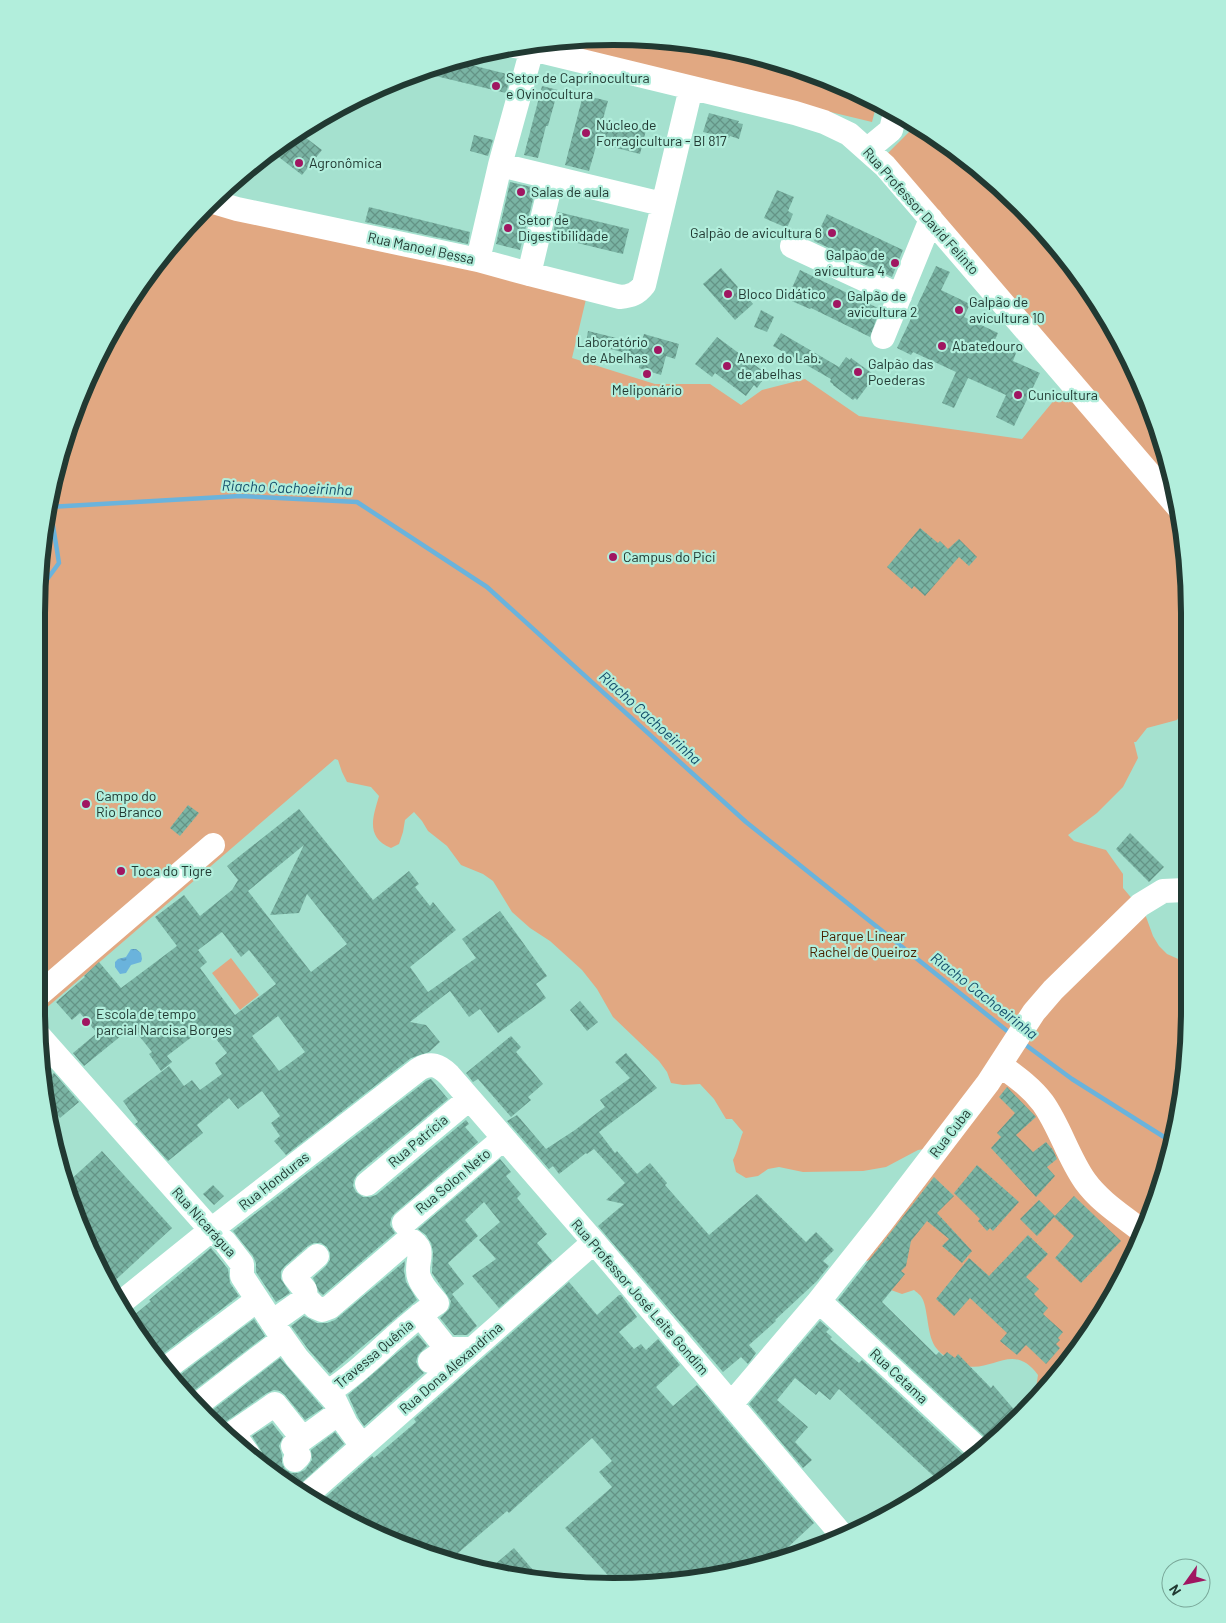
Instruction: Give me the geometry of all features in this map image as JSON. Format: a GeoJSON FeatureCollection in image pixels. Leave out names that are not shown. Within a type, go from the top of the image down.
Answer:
{"type":"FeatureCollection","features":[{"type":"Feature","properties":{"kind":"street","name":"Rua Professor David Felinto"},"geometry":{"type":"LineString","coordinates":[[534,51],[795,113],[824,122],[849,134],[885,166],[1169,496]]}},
{"type":"Feature","properties":{"kind":"street"},"geometry":{"type":"LineString","coordinates":[[478,260],[500,165],[522,53]]}},
{"type":"Feature","properties":{"kind":"street"},"geometry":{"type":"LineString","coordinates":[[500,165],[662,204],[690,88]]}},
{"type":"Feature","properties":{"kind":"street"},"geometry":{"type":"LineString","coordinates":[[868,149],[898,121]]}},
{"type":"Feature","properties":{"kind":"street"},"geometry":{"type":"LineString","coordinates":[[529,274],[552,178]]}},
{"type":"Feature","properties":{"kind":"street","name":"Rua Manoel Bessa"},"geometry":{"type":"LineString","coordinates":[[219,203],[478,260],[620,297],[631,296],[644,285],[662,204]]}},
{"type":"Feature","properties":{"kind":"street"},"geometry":{"type":"LineString","coordinates":[[883,338],[931,219]]}},
{"type":"Feature","properties":{"kind":"street"},"geometry":{"type":"LineString","coordinates":[[792,246],[900,296]]}},
{"type":"Feature","properties":{"kind":"street"},"geometry":{"type":"LineString","coordinates":[[45,989],[213,845]]}},
{"type":"Feature","properties":{"kind":"street","name":"Rua Cuba"},"geometry":{"type":"LineString","coordinates":[[732,1403],[819,1301],[881,1223],[988,1083],[1027,1022],[1053,990],[1140,905],[1163,891],[1181,890]]}},
{"type":"Feature","properties":{"kind":"street","name":"Rua Nicarágua"},"geometry":{"type":"LineString","coordinates":[[46,1045],[211,1230],[225,1242],[242,1264],[242,1276],[278,1330],[297,1358],[328,1392],[352,1434],[362,1446]]}},
{"type":"Feature","properties":{"kind":"street"},"geometry":{"type":"LineString","coordinates":[[1002,1061],[1043,1104],[1087,1183],[1101,1198],[1138,1228]]}},
{"type":"Feature","properties":{"kind":"street","name":"Rua Honduras"},"geometry":{"type":"LineString","coordinates":[[125,1300],[211,1230],[419,1069],[426,1065],[434,1064]]}},
{"type":"Feature","properties":{"kind":"street","name":"Rua Professor José Leite Gondim"},"geometry":{"type":"LineString","coordinates":[[434,1064],[442,1067],[469,1098],[732,1403],[839,1531]]}},
{"type":"Feature","properties":{"kind":"street","name":"Rua Patrícia"},"geometry":{"type":"LineString","coordinates":[[367,1184],[469,1098]]}},
{"type":"Feature","properties":{"kind":"street","name":"Rua Solon Neto"},"geometry":{"type":"LineString","coordinates":[[404,1223],[503,1138]]}},
{"type":"Feature","properties":{"kind":"street","name":"Travessa Quênia"},"geometry":{"type":"LineString","coordinates":[[306,1298],[315,1307],[325,1310],[410,1239],[421,1252],[418,1266],[419,1279],[437,1303],[420,1315],[343,1382],[328,1392]]}},
{"type":"Feature","properties":{"kind":"street","name":"Rua Dona Alexandrina"},"geometry":{"type":"LineString","coordinates":[[311,1491],[594,1242]]}},
{"type":"Feature","properties":{"kind":"street"},"geometry":{"type":"LineString","coordinates":[[201,1401],[278,1330],[306,1298],[303,1287],[294,1276],[317,1256]]}},
{"type":"Feature","properties":{"kind":"street"},"geometry":{"type":"LineString","coordinates":[[170,1366],[258,1300]]}},
{"type":"Feature","properties":{"kind":"street","name":"Rua Cetama"},"geometry":{"type":"LineString","coordinates":[[819,1301],[976,1447]]}},
{"type":"Feature","properties":{"kind":"street"},"geometry":{"type":"LineString","coordinates":[[420,1315],[438,1355],[472,1350]]}},
{"type":"Feature","properties":{"kind":"street"},"geometry":{"type":"LineString","coordinates":[[233,1433],[276,1404],[303,1438]]}},
{"type":"Feature","properties":{"kind":"street"},"geometry":{"type":"LineString","coordinates":[[294,1460],[300,1456],[293,1446],[340,1412]]}},
{"type":"Feature","properties":{"kind":"green space"},"geometry":{"type":"Polygon","coordinates":[[[613,45],[650,46],[724,56],[760,64],[830,88],[875,110],[872,122],[563,47],[613,45]]]}},
{"type":"Feature","properties":{"kind":"green space"},"geometry":{"type":"Polygon","coordinates":[[[910,131],[913,131],[959,162],[988,186],[1040,238],[1085,297],[1105,329],[1122,362],[1151,430],[1166,483],[886,155],[910,131]]]}},
{"type":"Feature","properties":{"kind":"green space","name":"Parque Linear Rachel de Queiroz"},"geometry":{"type":"Polygon","coordinates":[[[214,208],[587,295],[572,358],[655,384],[710,384],[741,405],[762,390],[805,379],[859,416],[1022,439],[1065,387],[1170,502],[1180,576],[1181,712],[1177,720],[1147,728],[1134,742],[1138,758],[1123,787],[1097,813],[1068,835],[1074,841],[1106,850],[1123,874],[1123,888],[1145,914],[1159,946],[1167,954],[1181,960],[1181,1010],[1180,1047],[1170,1121],[1151,1193],[1138,1227],[1105,1294],[1064,1356],[1040,1385],[1030,1396],[1036,1388],[1038,1375],[1028,1365],[1019,1360],[1010,1359],[971,1367],[951,1360],[939,1351],[932,1341],[925,1305],[920,1295],[914,1290],[902,1294],[891,1290],[871,1260],[854,1263],[930,1148],[918,1150],[886,1167],[863,1171],[803,1172],[779,1167],[768,1169],[758,1176],[746,1178],[736,1172],[733,1160],[743,1132],[732,1119],[726,1119],[714,1099],[700,1084],[683,1085],[671,1083],[667,1072],[659,1061],[613,1017],[597,989],[582,970],[550,941],[530,928],[512,912],[493,881],[483,874],[461,865],[447,846],[428,831],[414,812],[405,820],[399,844],[391,848],[377,838],[374,832],[373,819],[379,796],[371,787],[347,782],[338,760],[335,759],[45,1009],[45,613],[46,576],[56,502],[75,430],[88,396],[121,329],[162,267],[214,208]]]}},
{"type":"Feature","properties":{"kind":"green space"},"geometry":{"type":"Polygon","coordinates":[[[231,958],[259,995],[240,1010],[212,973],[231,958]]]}},
{"type":"Feature","properties":{"kind":"water"},"geometry":{"type":"Polygon","coordinates":[[[131,949],[136,949],[141,953],[141,962],[131,965],[126,973],[120,974],[115,967],[115,962],[126,957],[131,949]]]}},
{"type":"Feature","properties":{"kind":"building","name":"Setor de Caprinocultura e Ovinocultura"},"geometry":{"type":"Polygon","coordinates":[[[467,64],[511,75],[506,93],[431,75],[467,64]]]}},
{"type":"Feature","properties":{"kind":"building"},"geometry":{"type":"Polygon","coordinates":[[[542,86],[558,90],[538,158],[524,155],[542,86]]]}},
{"type":"Feature","properties":{"kind":"building","name":"Núcleo de Forragicultura - Bl 817"},"geometry":{"type":"Polygon","coordinates":[[[583,95],[608,101],[603,119],[646,130],[640,154],[597,143],[589,171],[565,165],[583,95]]]}},
{"type":"Feature","properties":{"kind":"building"},"geometry":{"type":"Polygon","coordinates":[[[709,113],[739,121],[738,123],[743,124],[739,139],[703,132],[709,113]]]}},
{"type":"Feature","properties":{"kind":"building"},"geometry":{"type":"Polygon","coordinates":[[[474,135],[493,140],[488,156],[470,151],[474,135]]]}},
{"type":"Feature","properties":{"kind":"building","name":"Agronômica"},"geometry":{"type":"Polygon","coordinates":[[[304,136],[322,150],[302,175],[277,155],[304,136]]]}},
{"type":"Feature","properties":{"kind":"building"},"geometry":{"type":"Polygon","coordinates":[[[510,182],[536,188],[520,250],[496,244],[510,182]]]}},
{"type":"Feature","properties":{"kind":"building"},"geometry":{"type":"Polygon","coordinates":[[[777,190],[794,197],[788,211],[793,214],[787,228],[764,218],[777,190]]]}},
{"type":"Feature","properties":{"kind":"building"},"geometry":{"type":"Polygon","coordinates":[[[369,207],[470,232],[468,244],[365,222],[369,207]]]}},
{"type":"Feature","properties":{"kind":"building"},"geometry":{"type":"Polygon","coordinates":[[[558,212],[629,229],[623,254],[552,237],[558,212]]]}},
{"type":"Feature","properties":{"kind":"building"},"geometry":{"type":"Polygon","coordinates":[[[827,214],[903,250],[892,277],[814,241],[827,214]]]}},
{"type":"Feature","properties":{"kind":"building"},"geometry":{"type":"Polygon","coordinates":[[[936,266],[950,272],[941,290],[970,304],[964,317],[998,333],[994,342],[1016,353],[1013,361],[1040,373],[1014,426],[996,417],[1006,395],[968,378],[954,408],[942,403],[956,372],[913,352],[911,355],[897,348],[936,266]]]}},
{"type":"Feature","properties":{"kind":"building","name":"Bloco Didático"},"geometry":{"type":"Polygon","coordinates":[[[721,268],[753,304],[735,320],[703,284],[721,268]]]}},
{"type":"Feature","properties":{"kind":"building"},"geometry":{"type":"Polygon","coordinates":[[[800,270],[880,309],[870,337],[811,308],[787,299],[800,270]]]}},
{"type":"Feature","properties":{"kind":"building"},"geometry":{"type":"Polygon","coordinates":[[[761,310],[774,317],[767,332],[754,327],[761,310]]]}},
{"type":"Feature","properties":{"kind":"building","name":"Laboratório de Abelhas"},"geometry":{"type":"Polygon","coordinates":[[[588,331],[641,344],[644,334],[679,344],[675,359],[666,356],[661,375],[639,368],[639,365],[635,364],[638,356],[586,343],[588,331]]]}},
{"type":"Feature","properties":{"kind":"building"},"geometry":{"type":"Polygon","coordinates":[[[781,333],[839,367],[846,357],[850,360],[851,358],[873,374],[874,377],[857,400],[855,398],[853,400],[833,385],[830,382],[831,379],[773,346],[781,333]]]}},
{"type":"Feature","properties":{"kind":"building","name":"Anexo do Lab. de abelhas"},"geometry":{"type":"Polygon","coordinates":[[[717,337],[767,374],[757,388],[754,385],[746,396],[715,373],[712,377],[695,364],[717,337]]]}},
{"type":"Feature","properties":{"kind":"building"},"geometry":{"type":"Polygon","coordinates":[[[920,528],[938,543],[940,541],[948,549],[959,539],[977,557],[969,566],[959,557],[925,596],[914,586],[912,589],[887,567],[920,528]]]}},
{"type":"Feature","properties":{"kind":"building"},"geometry":{"type":"Polygon","coordinates":[[[188,805],[199,813],[180,836],[170,828],[188,805]]]}},
{"type":"Feature","properties":{"kind":"building"},"geometry":{"type":"Polygon","coordinates":[[[299,809],[373,900],[409,871],[419,884],[415,887],[430,906],[433,902],[456,930],[410,967],[428,992],[476,958],[462,939],[500,911],[547,976],[536,984],[546,998],[498,1033],[480,1009],[469,1017],[450,991],[410,1022],[426,1025],[440,1042],[429,1052],[411,1058],[286,1155],[274,1141],[280,1136],[271,1123],[280,1116],[262,1091],[238,1109],[229,1098],[197,1125],[203,1133],[168,1161],[135,1124],[138,1122],[123,1101],[169,1066],[184,1086],[192,1080],[200,1090],[222,1074],[215,1063],[227,1053],[206,1026],[167,1056],[172,1062],[161,1071],[149,1054],[152,1052],[132,1027],[84,1066],[73,1053],[97,1033],[80,1013],[72,1020],[56,1002],[99,962],[121,988],[177,946],[155,917],[184,895],[200,916],[232,890],[238,880],[227,866],[299,809]],[[304,845],[248,891],[311,972],[347,944],[307,894],[299,913],[270,915],[304,845]],[[222,932],[198,950],[207,962],[200,968],[235,1015],[276,984],[249,950],[241,957],[222,932]],[[278,1016],[252,1036],[279,1071],[305,1052],[278,1016]]]}},
{"type":"Feature","properties":{"kind":"building"},"geometry":{"type":"Polygon","coordinates":[[[1130,833],[1164,867],[1149,882],[1116,849],[1130,833]]]}},
{"type":"Feature","properties":{"kind":"building"},"geometry":{"type":"Polygon","coordinates":[[[580,1001],[598,1022],[587,1031],[570,1010],[580,1001]]]}},
{"type":"Feature","properties":{"kind":"building"},"geometry":{"type":"Polygon","coordinates":[[[511,1036],[521,1047],[516,1052],[543,1084],[528,1097],[531,1100],[511,1117],[478,1079],[473,1082],[466,1073],[511,1036]]]}},
{"type":"Feature","properties":{"kind":"building"},"geometry":{"type":"Polygon","coordinates":[[[626,1053],[657,1088],[599,1132],[615,1153],[617,1151],[637,1174],[650,1163],[667,1183],[665,1185],[709,1235],[757,1194],[806,1242],[816,1232],[834,1250],[823,1261],[829,1266],[817,1281],[749,1345],[756,1353],[748,1364],[741,1357],[723,1372],[598,1226],[624,1204],[606,1200],[625,1183],[594,1149],[559,1174],[553,1166],[549,1169],[507,1121],[517,1115],[546,1149],[605,1107],[600,1100],[630,1078],[615,1062],[626,1053]]]}},
{"type":"Feature","properties":{"kind":"building"},"geometry":{"type":"Polygon","coordinates":[[[49,1071],[52,1075],[54,1073],[79,1102],[60,1118],[54,1112],[49,1071]]]}},
{"type":"Feature","properties":{"kind":"building"},"geometry":{"type":"Polygon","coordinates":[[[431,1079],[448,1099],[358,1173],[353,1186],[356,1192],[363,1197],[376,1195],[466,1120],[469,1124],[465,1127],[478,1142],[395,1213],[391,1218],[390,1225],[395,1233],[323,1295],[319,1292],[313,1278],[326,1266],[330,1260],[330,1253],[327,1247],[321,1243],[314,1243],[308,1246],[281,1271],[281,1279],[290,1293],[276,1302],[256,1272],[256,1263],[253,1256],[233,1231],[431,1079]]]}},
{"type":"Feature","properties":{"kind":"building"},"geometry":{"type":"Polygon","coordinates":[[[1007,1087],[1036,1117],[1016,1135],[1033,1152],[1046,1142],[1053,1150],[1057,1159],[1047,1167],[1055,1176],[1036,1197],[991,1148],[1001,1137],[997,1133],[1015,1113],[999,1097],[1007,1087]]]}},
{"type":"Feature","properties":{"kind":"building"},"geometry":{"type":"Polygon","coordinates":[[[102,1151],[172,1228],[114,1281],[88,1227],[71,1180],[102,1151]]]}},
{"type":"Feature","properties":{"kind":"building"},"geometry":{"type":"Polygon","coordinates":[[[500,1159],[511,1172],[506,1176],[521,1194],[517,1198],[547,1234],[537,1243],[552,1261],[499,1308],[472,1276],[496,1259],[479,1240],[500,1222],[484,1202],[465,1220],[478,1236],[448,1263],[464,1284],[452,1294],[477,1326],[467,1335],[454,1335],[440,1318],[449,1309],[451,1301],[432,1273],[433,1252],[431,1243],[426,1235],[418,1229],[500,1159]]]}},
{"type":"Feature","properties":{"kind":"building"},"geometry":{"type":"Polygon","coordinates":[[[977,1165],[1019,1202],[993,1231],[990,1228],[987,1231],[978,1221],[980,1219],[954,1193],[977,1165]]]}},
{"type":"Feature","properties":{"kind":"building"},"geometry":{"type":"Polygon","coordinates":[[[934,1177],[954,1196],[937,1213],[972,1251],[962,1263],[942,1246],[949,1239],[927,1221],[911,1241],[906,1266],[901,1271],[905,1274],[882,1302],[936,1355],[939,1352],[943,1356],[947,1352],[955,1358],[958,1354],[991,1388],[993,1385],[1016,1411],[986,1438],[838,1300],[934,1177]]]}},
{"type":"Feature","properties":{"kind":"building"},"geometry":{"type":"Polygon","coordinates":[[[213,1185],[224,1196],[214,1205],[203,1194],[213,1185]]]}},
{"type":"Feature","properties":{"kind":"building"},"geometry":{"type":"Polygon","coordinates":[[[1074,1196],[1121,1241],[1081,1283],[1055,1258],[1074,1236],[1054,1217],[1074,1196]]]}},
{"type":"Feature","properties":{"kind":"building"},"geometry":{"type":"Polygon","coordinates":[[[1039,1200],[1055,1216],[1037,1236],[1020,1219],[1039,1200]]]}},
{"type":"Feature","properties":{"kind":"building"},"geometry":{"type":"Polygon","coordinates":[[[1028,1235],[1048,1254],[1026,1277],[1039,1289],[1034,1294],[1048,1308],[1043,1314],[1063,1332],[1056,1344],[1060,1348],[1046,1364],[1026,1345],[1017,1355],[1000,1341],[1007,1333],[970,1298],[954,1316],[936,1299],[969,1258],[989,1276],[1028,1235]]]}},
{"type":"Feature","properties":{"kind":"building"},"geometry":{"type":"Polygon","coordinates":[[[211,1248],[228,1269],[230,1283],[239,1296],[161,1355],[134,1315],[151,1301],[149,1300],[211,1248]]]}},
{"type":"Feature","properties":{"kind":"building"},"geometry":{"type":"Polygon","coordinates":[[[405,1261],[406,1282],[417,1300],[330,1374],[291,1326],[304,1316],[317,1323],[327,1323],[335,1320],[405,1261]]]}},
{"type":"Feature","properties":{"kind":"building"},"geometry":{"type":"Polygon","coordinates":[[[569,1282],[597,1315],[621,1295],[637,1317],[619,1332],[634,1349],[641,1344],[646,1350],[658,1339],[680,1365],[656,1387],[673,1406],[697,1385],[814,1523],[786,1551],[760,1559],[687,1573],[650,1577],[610,1578],[565,1528],[612,1487],[599,1472],[612,1461],[592,1438],[509,1513],[507,1511],[455,1556],[396,1535],[324,1499],[372,1456],[374,1458],[416,1422],[414,1419],[569,1282]]]}},
{"type":"Feature","properties":{"kind":"building"},"geometry":{"type":"Polygon","coordinates":[[[254,1319],[265,1336],[192,1392],[178,1376],[254,1319]]]}},
{"type":"Feature","properties":{"kind":"building"},"geometry":{"type":"Polygon","coordinates":[[[820,1321],[829,1329],[826,1332],[832,1337],[830,1339],[859,1363],[862,1360],[965,1456],[935,1478],[839,1389],[830,1400],[819,1391],[816,1395],[795,1378],[777,1400],[808,1427],[795,1442],[812,1460],[803,1468],[749,1404],[820,1321]]]}},
{"type":"Feature","properties":{"kind":"building"},"geometry":{"type":"Polygon","coordinates":[[[418,1335],[427,1346],[418,1355],[416,1362],[424,1373],[364,1426],[348,1395],[418,1335]]]}},
{"type":"Feature","properties":{"kind":"building"},"geometry":{"type":"Polygon","coordinates":[[[280,1358],[323,1408],[305,1420],[285,1395],[280,1391],[274,1390],[223,1423],[211,1412],[280,1358]]]}},
{"type":"Feature","properties":{"kind":"building"},"geometry":{"type":"Polygon","coordinates":[[[272,1423],[283,1437],[279,1446],[282,1463],[285,1469],[291,1473],[305,1470],[312,1460],[311,1450],[335,1432],[344,1444],[300,1484],[261,1456],[262,1452],[252,1436],[272,1423]]]}},
{"type":"Feature","properties":{"kind":"building"},"geometry":{"type":"Polygon","coordinates":[[[514,1548],[535,1572],[502,1567],[494,1565],[514,1548]]]}},
{"type":"Feature","properties":{"kind":"waterway","name":"Riacho Cachoeirinha"},"geometry":{"type":"LineString","coordinates":[[55,507],[240,496],[357,502],[487,587],[746,822],[1011,1034]]}},
{"type":"Feature","properties":{"kind":"waterway"},"geometry":{"type":"LineString","coordinates":[[46,581],[59,563],[53,523]]}},
{"type":"Feature","properties":{"kind":"waterway","name":"Riacho Cachoeirinha"},"geometry":{"type":"LineString","coordinates":[[1023,1043],[1072,1079],[1166,1138]]}},
{"type":"Feature","properties":{"kind":"place","name":"Setor de Caprinocultura e Ovinocultura"},"geometry":{"type":"Point","coordinates":[496,86]}},
{"type":"Feature","properties":{"kind":"place","name":"Núcleo de Forragicultura - Bl 817"},"geometry":{"type":"Point","coordinates":[586,133]}},
{"type":"Feature","properties":{"kind":"place","name":"Agronômica"},"geometry":{"type":"Point","coordinates":[299,163]}},
{"type":"Feature","properties":{"kind":"place","name":"Salas de aula"},"geometry":{"type":"Point","coordinates":[521,192]}},
{"type":"Feature","properties":{"kind":"place","name":"Setor de Digestibilidade"},"geometry":{"type":"Point","coordinates":[508,228]}},
{"type":"Feature","properties":{"kind":"place","name":"Galpão de avicultura 6"},"geometry":{"type":"Point","coordinates":[832,233]}},
{"type":"Feature","properties":{"kind":"place","name":"Galpão de avicultura 4"},"geometry":{"type":"Point","coordinates":[895,263]}},
{"type":"Feature","properties":{"kind":"place","name":"Bloco Didático"},"geometry":{"type":"Point","coordinates":[728,294]}},
{"type":"Feature","properties":{"kind":"place","name":"Galpão de avicultura 2"},"geometry":{"type":"Point","coordinates":[837,304]}},
{"type":"Feature","properties":{"kind":"place","name":"Galpão de avicultura 10"},"geometry":{"type":"Point","coordinates":[959,310]}},
{"type":"Feature","properties":{"kind":"place","name":"Abatedouro"},"geometry":{"type":"Point","coordinates":[942,346]}},
{"type":"Feature","properties":{"kind":"place","name":"Laboratório de Abelhas"},"geometry":{"type":"Point","coordinates":[658,350]}},
{"type":"Feature","properties":{"kind":"place","name":"Anexo do Lab. de abelhas"},"geometry":{"type":"Point","coordinates":[727,366]}},
{"type":"Feature","properties":{"kind":"place","name":"Galpão das Poederas"},"geometry":{"type":"Point","coordinates":[858,372]}},
{"type":"Feature","properties":{"kind":"place","name":"Meliponário"},"geometry":{"type":"Point","coordinates":[647,374]}},
{"type":"Feature","properties":{"kind":"place","name":"Cunicultura"},"geometry":{"type":"Point","coordinates":[1018,395]}},
{"type":"Feature","properties":{"kind":"place","name":"Campus do Pici"},"geometry":{"type":"Point","coordinates":[613,557]}},
{"type":"Feature","properties":{"kind":"place","name":"Campo do Rio Branco"},"geometry":{"type":"Point","coordinates":[86,804]}},
{"type":"Feature","properties":{"kind":"place","name":"Toca do Tigre"},"geometry":{"type":"Point","coordinates":[121,871]}},
{"type":"Feature","properties":{"kind":"place","name":"Escola de tempo parcial Narcisa Borges"},"geometry":{"type":"Point","coordinates":[86,1022]}}]}
